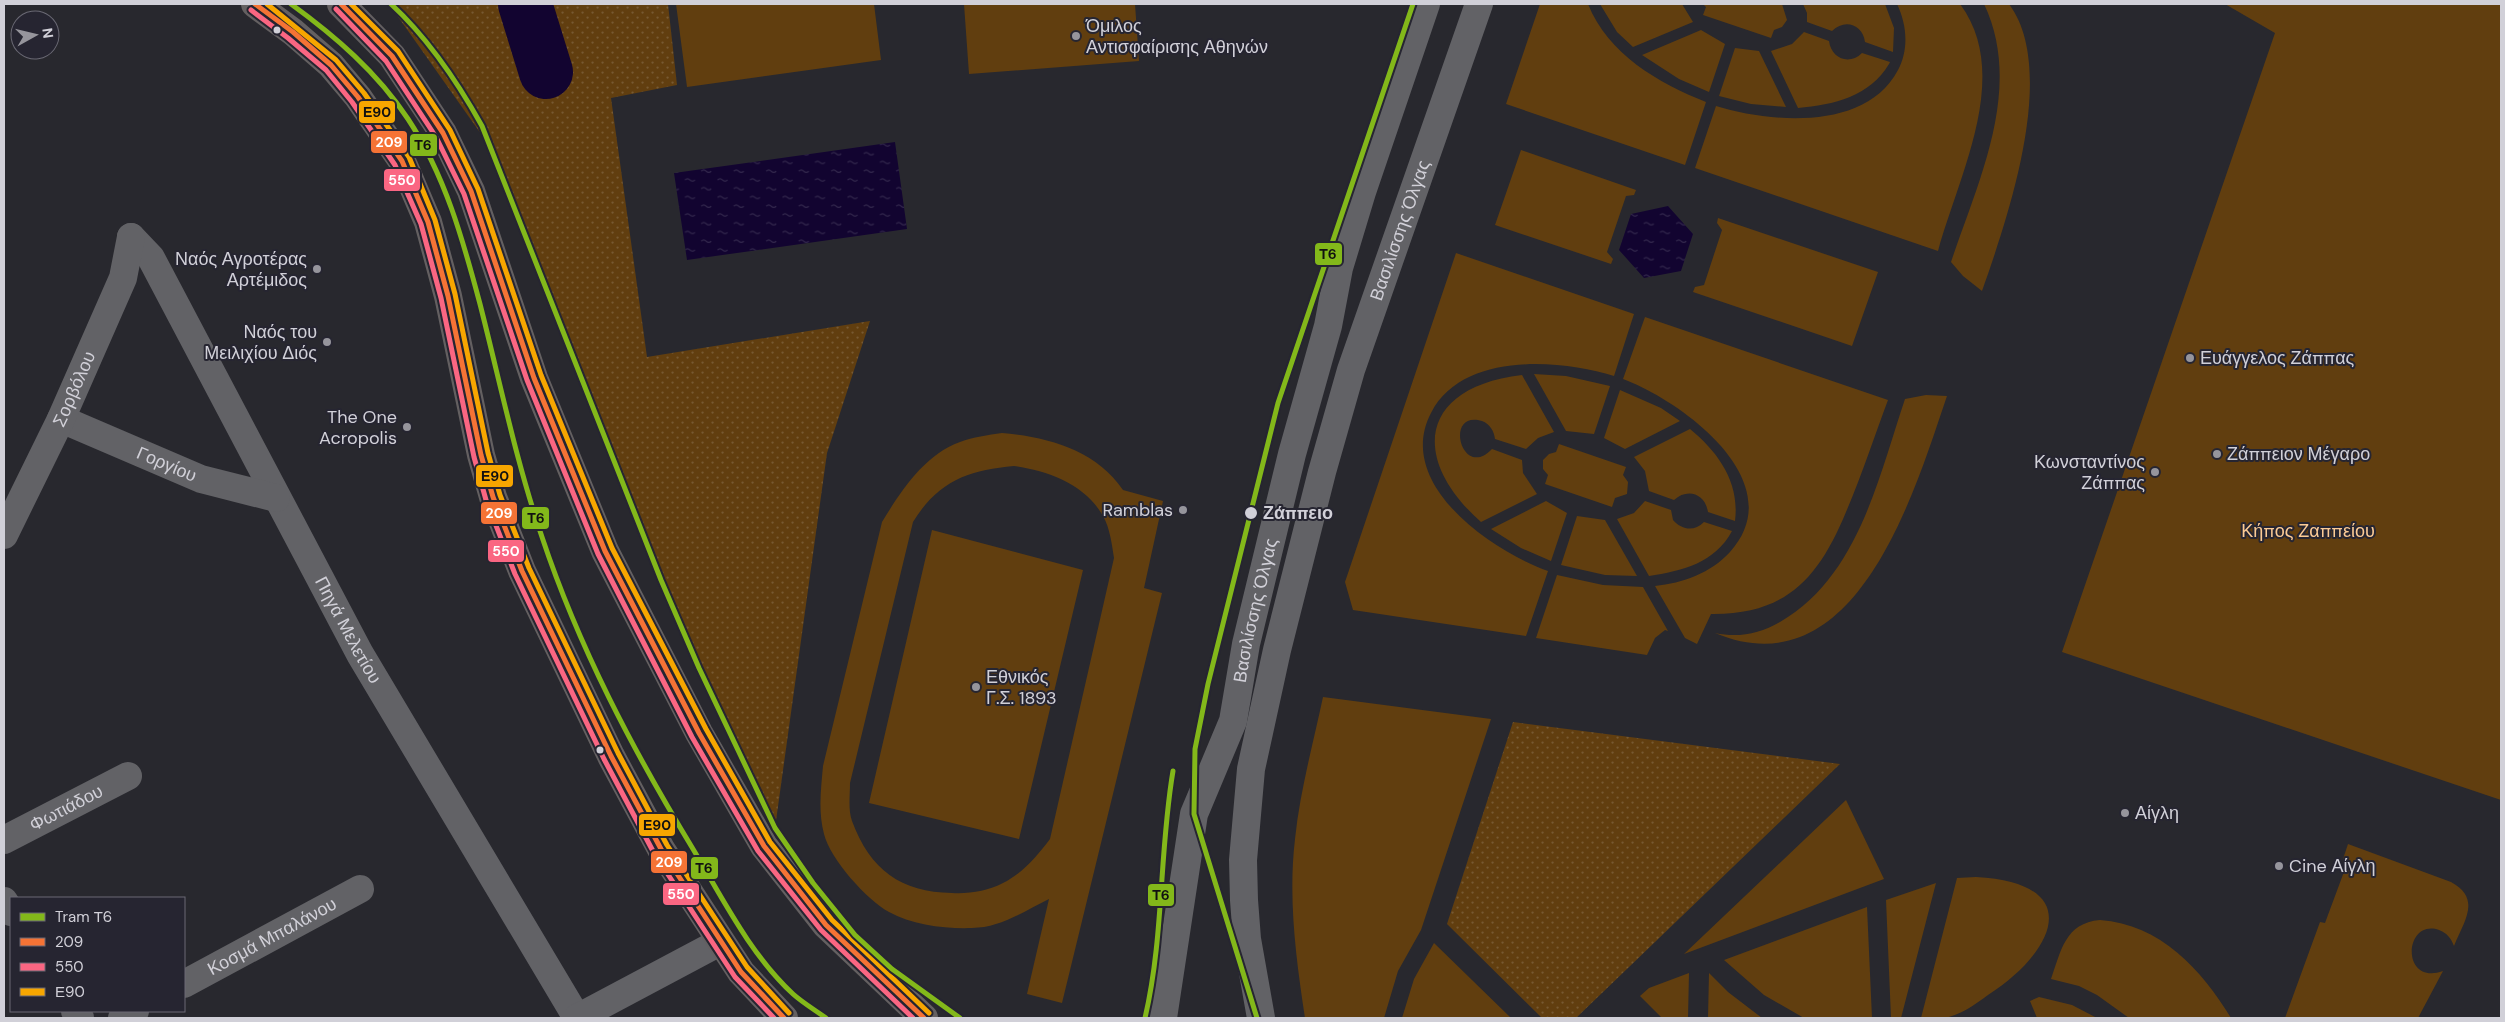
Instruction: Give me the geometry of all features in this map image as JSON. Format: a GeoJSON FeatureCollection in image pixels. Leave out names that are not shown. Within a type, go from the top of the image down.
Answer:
{"type":"FeatureCollection","features":[{"type":"Feature","properties":{"kind":"main road"},"geometry":{"type":"LineString","coordinates":[[255,4],[293,32],[331,65],[358,97],[402,161],[428,222],[448,296],[483,463],[492,497],[522,571],[611,756],[661,849],[720,942],[747,980],[784,1018]]}},
{"type":"Feature","properties":{"kind":"main road"},"geometry":{"type":"LineString","coordinates":[[341,4],[392,56],[443,133],[471,191],[534,378],[605,551],[699,733],[764,846],[826,925],[924,1018]]}},
{"type":"Feature","properties":{"kind":"street","name":"Βασιλίσσης Όλγας"},"geometry":{"type":"LineString","coordinates":[[1163,1018],[1194,814],[1233,721],[1246,644],[1294,445],[1328,326],[1338,268],[1426,4]]}},
{"type":"Feature","properties":{"kind":"street","name":"Βασιλίσσης Όλγας"},"geometry":{"type":"LineString","coordinates":[[1261,1018],[1247,939],[1243,860],[1251,769],[1277,650],[1322,472],[1351,370],[1479,4]]}},
{"type":"Feature","properties":{"kind":"street","name":"Σορβόλου"},"geometry":{"type":"LineString","coordinates":[[4,535],[61,419],[123,278],[131,238]]}},
{"type":"Feature","properties":{"kind":"street","name":"Πηγά Μελετίου"},"geometry":{"type":"LineString","coordinates":[[131,238],[151,258],[360,654],[577,1018]]}},
{"type":"Feature","properties":{"kind":"street","name":"Γοργίου"},"geometry":{"type":"LineString","coordinates":[[61,419],[201,479],[276,498]]}},
{"type":"Feature","properties":{"kind":"street","name":"Φωτιάδου"},"geometry":{"type":"LineString","coordinates":[[4,840],[128,776]]}},
{"type":"Feature","properties":{"kind":"street","name":"Κοσμά Μπαλάνου"},"geometry":{"type":"LineString","coordinates":[[185,983],[360,888]]}},
{"type":"Feature","properties":{"kind":"street"},"geometry":{"type":"LineString","coordinates":[[577,1018],[720,942]]}},
{"type":"Feature","properties":{"kind":"street"},"geometry":{"type":"LineString","coordinates":[[122,1018],[133,1012]]}},
{"type":"Feature","properties":{"kind":"green space"},"geometry":{"type":"Polygon","coordinates":[[[389,4],[668,4],[677,85],[611,98],[647,357],[870,321],[827,453],[775,828],[705,679],[491,148],[389,4]]]}},
{"type":"Feature","properties":{"kind":"green space"},"geometry":{"type":"Polygon","coordinates":[[[676,4],[874,4],[881,60],[687,87],[676,4]]]}},
{"type":"Feature","properties":{"kind":"green space"},"geometry":{"type":"Polygon","coordinates":[[[964,4],[1135,4],[1139,61],[969,74],[964,4]]]}},
{"type":"Feature","properties":{"kind":"green space"},"geometry":{"type":"Polygon","coordinates":[[[1540,4],[1588,4],[1608,38],[1636,65],[1670,86],[1706,102],[1685,165],[1506,104],[1540,4]]]}},
{"type":"Feature","properties":{"kind":"green space"},"geometry":{"type":"Polygon","coordinates":[[[1600,4],[1682,4],[1693,22],[1633,47],[1617,32],[1600,4]]]}},
{"type":"Feature","properties":{"kind":"green space"},"geometry":{"type":"Polygon","coordinates":[[[1703,4],[1782,4],[1787,20],[1782,27],[1774,30],[1771,38],[1703,15],[1706,7],[1703,4]]]}},
{"type":"Feature","properties":{"kind":"green space"},"geometry":{"type":"Polygon","coordinates":[[[1803,4],[1885,4],[1894,28],[1893,52],[1865,42],[1861,31],[1853,25],[1842,25],[1832,31],[1807,22],[1807,13],[1803,4]]]}},
{"type":"Feature","properties":{"kind":"green space"},"geometry":{"type":"Polygon","coordinates":[[[1897,4],[1960,4],[1975,32],[1982,62],[1982,94],[1976,126],[1968,159],[1938,251],[1695,168],[1716,106],[1763,116],[1789,118],[1816,117],[1841,113],[1864,104],[1883,90],[1898,70],[1904,54],[1905,29],[1897,4]]]}},
{"type":"Feature","properties":{"kind":"green space"},"geometry":{"type":"Polygon","coordinates":[[[1984,4],[2009,4],[2023,33],[2029,67],[2029,106],[2024,146],[2015,187],[1982,291],[1963,276],[1951,262],[1984,167],[1993,134],[1998,101],[2000,68],[1995,36],[1984,4]]]}},
{"type":"Feature","properties":{"kind":"green space","name":"Κήπος Ζαππείου"},"geometry":{"type":"Polygon","coordinates":[[[2225,4],[2501,4],[2501,800],[2062,652],[2275,33],[2225,4]]]}},
{"type":"Feature","properties":{"kind":"green space"},"geometry":{"type":"Polygon","coordinates":[[[1701,30],[1725,44],[1709,92],[1679,79],[1642,55],[1701,30]]]}},
{"type":"Feature","properties":{"kind":"green space"},"geometry":{"type":"Polygon","coordinates":[[[1804,32],[1829,41],[1833,52],[1841,58],[1852,59],[1862,53],[1890,62],[1872,84],[1850,97],[1811,107],[1798,108],[1771,51],[1792,44],[1804,32]]]}},
{"type":"Feature","properties":{"kind":"green space"},"geometry":{"type":"Polygon","coordinates":[[[1735,48],[1759,51],[1786,107],[1751,104],[1719,96],[1735,48]]]}},
{"type":"Feature","properties":{"kind":"green space"},"geometry":{"type":"Polygon","coordinates":[[[1521,150],[1636,190],[1634,195],[1626,196],[1607,252],[1613,259],[1611,264],[1495,225],[1521,150]]]}},
{"type":"Feature","properties":{"kind":"green space"},"geometry":{"type":"Polygon","coordinates":[[[1718,218],[1878,272],[1852,346],[1693,292],[1695,287],[1704,285],[1722,230],[1717,223],[1718,218]]]}},
{"type":"Feature","properties":{"kind":"green space"},"geometry":{"type":"Polygon","coordinates":[[[1456,253],[1634,314],[1614,376],[1592,370],[1540,364],[1514,365],[1488,370],[1465,379],[1446,393],[1431,413],[1423,439],[1426,465],[1437,489],[1455,511],[1477,531],[1501,548],[1548,571],[1526,636],[1353,610],[1345,582],[1456,253]]]}},
{"type":"Feature","properties":{"kind":"green space"},"geometry":{"type":"Polygon","coordinates":[[[1645,317],[1888,400],[1863,470],[1836,535],[1824,556],[1811,573],[1797,588],[1780,599],[1760,608],[1738,613],[1711,614],[1697,644],[1685,638],[1655,586],[1696,576],[1714,566],[1730,552],[1746,525],[1748,499],[1739,472],[1722,448],[1699,425],[1673,405],[1623,379],[1645,317]]]}},
{"type":"Feature","properties":{"kind":"green space"},"geometry":{"type":"Polygon","coordinates":[[[1534,374],[1566,376],[1610,386],[1594,434],[1566,431],[1534,374]]]}},
{"type":"Feature","properties":{"kind":"green space"},"geometry":{"type":"Polygon","coordinates":[[[1522,375],[1554,432],[1538,438],[1526,449],[1495,439],[1493,431],[1487,424],[1482,421],[1470,420],[1463,425],[1460,433],[1461,443],[1465,451],[1472,457],[1481,457],[1492,449],[1522,460],[1523,473],[1537,494],[1481,522],[1458,498],[1443,474],[1435,451],[1436,429],[1445,410],[1462,394],[1488,382],[1522,375]]]}},
{"type":"Feature","properties":{"kind":"green space"},"geometry":{"type":"Polygon","coordinates":[[[1620,390],[1661,408],[1680,421],[1625,449],[1604,438],[1620,390]]]}},
{"type":"Feature","properties":{"kind":"green space"},"geometry":{"type":"Polygon","coordinates":[[[1926,395],[1947,396],[1917,482],[1896,529],[1872,573],[1842,610],[1806,634],[1764,644],[1715,633],[1740,635],[1772,626],[1807,603],[1829,579],[1847,553],[1862,524],[1905,399],[1926,395]]]}},
{"type":"Feature","properties":{"kind":"green space"},"geometry":{"type":"Polygon","coordinates":[[[1690,429],[1710,448],[1725,469],[1734,493],[1735,521],[1708,512],[1703,500],[1695,494],[1684,494],[1674,500],[1649,491],[1645,471],[1634,457],[1690,429]]]}},
{"type":"Feature","properties":{"kind":"green space"},"geometry":{"type":"Polygon","coordinates":[[[1002,433],[1037,438],[1070,448],[1085,455],[1099,465],[1112,476],[1123,490],[1163,501],[1144,588],[1162,593],[1062,1003],[1027,994],[1049,899],[1003,922],[983,927],[940,927],[908,920],[880,906],[850,878],[841,867],[828,844],[821,817],[820,800],[823,766],[882,522],[906,486],[935,456],[960,442],[975,437],[1002,433]],[[1014,466],[998,468],[956,480],[944,487],[933,497],[913,522],[850,783],[849,802],[852,821],[868,853],[890,875],[903,883],[917,888],[934,892],[958,893],[991,888],[1010,879],[1023,869],[1035,858],[1050,839],[1114,558],[1103,516],[1086,495],[1064,481],[1027,468],[1014,466]]]}},
{"type":"Feature","properties":{"kind":"green space"},"geometry":{"type":"Polygon","coordinates":[[[1559,444],[1626,467],[1623,475],[1628,482],[1627,494],[1615,498],[1612,507],[1545,484],[1548,475],[1543,469],[1543,460],[1549,454],[1556,452],[1559,444]]]}},
{"type":"Feature","properties":{"kind":"green space"},"geometry":{"type":"Polygon","coordinates":[[[1546,501],[1567,513],[1551,561],[1521,548],[1491,529],[1546,501]]]}},
{"type":"Feature","properties":{"kind":"green space"},"geometry":{"type":"Polygon","coordinates":[[[1645,501],[1671,510],[1673,520],[1684,528],[1696,527],[1704,522],[1732,531],[1716,551],[1696,564],[1649,576],[1617,519],[1634,513],[1645,501]]]}},
{"type":"Feature","properties":{"kind":"green space"},"geometry":{"type":"Polygon","coordinates":[[[1577,516],[1605,520],[1637,576],[1605,575],[1561,565],[1577,516]]]}},
{"type":"Feature","properties":{"kind":"green space","name":"Εθνικός Γ.Σ. 1893"},"geometry":{"type":"Polygon","coordinates":[[[932,530],[1083,570],[1019,839],[869,803],[932,530]]]}},
{"type":"Feature","properties":{"kind":"green space"},"geometry":{"type":"Polygon","coordinates":[[[1557,575],[1603,585],[1643,587],[1668,631],[1665,630],[1655,638],[1647,655],[1536,638],[1557,575]]]}},
{"type":"Feature","properties":{"kind":"green space"},"geometry":{"type":"Polygon","coordinates":[[[1323,697],[1491,719],[1421,930],[1398,971],[1384,1018],[1305,1018],[1294,929],[1293,861],[1300,803],[1323,697]]]}},
{"type":"Feature","properties":{"kind":"green space"},"geometry":{"type":"Polygon","coordinates":[[[1513,722],[1840,764],[1576,1018],[1542,1018],[1447,924],[1513,722]]]}},
{"type":"Feature","properties":{"kind":"green space"},"geometry":{"type":"Polygon","coordinates":[[[1846,800],[1884,879],[1684,954],[1846,800]]]}},
{"type":"Feature","properties":{"kind":"green space"},"geometry":{"type":"Polygon","coordinates":[[[2348,844],[2451,882],[2466,896],[2468,911],[2454,946],[2448,936],[2439,930],[2427,929],[2419,933],[2414,942],[2412,952],[2414,961],[2419,969],[2429,973],[2443,971],[2418,1018],[2285,1018],[2320,922],[2325,923],[2348,861],[2343,859],[2348,844]]]}},
{"type":"Feature","properties":{"kind":"green space"},"geometry":{"type":"Polygon","coordinates":[[[1976,877],[2011,882],[2034,892],[2046,905],[2049,922],[2043,940],[2030,959],[2012,978],[1973,1006],[1950,1017],[1939,1019],[1921,1018],[1957,878],[1976,877]]]}},
{"type":"Feature","properties":{"kind":"green space"},"geometry":{"type":"Polygon","coordinates":[[[1936,883],[1901,1018],[1891,1018],[1886,900],[1936,883]]]}},
{"type":"Feature","properties":{"kind":"green space"},"geometry":{"type":"Polygon","coordinates":[[[1867,907],[1872,1018],[1804,1018],[1764,995],[1724,960],[1867,907]]]}},
{"type":"Feature","properties":{"kind":"green space"},"geometry":{"type":"Polygon","coordinates":[[[2100,920],[2122,923],[2142,930],[2177,952],[2207,983],[2231,1018],[2129,1018],[2097,995],[2079,986],[2051,979],[2066,940],[2079,927],[2088,922],[2100,920]]]}},
{"type":"Feature","properties":{"kind":"green space"},"geometry":{"type":"Polygon","coordinates":[[[1434,943],[1511,1018],[1402,1018],[1414,979],[1434,943]]]}},
{"type":"Feature","properties":{"kind":"green space"},"geometry":{"type":"Polygon","coordinates":[[[1689,973],[1688,1018],[1662,1018],[1640,996],[1649,988],[1689,973]]]}},
{"type":"Feature","properties":{"kind":"green space"},"geometry":{"type":"Polygon","coordinates":[[[1709,973],[1728,992],[1762,1018],[1708,1018],[1709,973]]]}},
{"type":"Feature","properties":{"kind":"green space"},"geometry":{"type":"Polygon","coordinates":[[[2039,997],[2072,1005],[2097,1018],[2037,1018],[2030,1001],[2039,997]]]}},
{"type":"Feature","properties":{"kind":"water"},"geometry":{"type":"Polygon","coordinates":[[[895,142],[907,229],[687,260],[674,173],[895,142]]]}},
{"type":"Feature","properties":{"kind":"water"},"geometry":{"type":"Polygon","coordinates":[[[1668,206],[1693,234],[1681,271],[1644,278],[1619,250],[1631,214],[1668,206]]]}},
{"type":"Feature","properties":{"kind":"waterway"},"geometry":{"type":"LineString","coordinates":[[525,4],[546,72]]}},
{"type":"Feature","properties":{"kind":"tram line","name":"Τ6"},"geometry":{"type":"LineString","coordinates":[[291,4],[339,42],[369,70],[396,102],[421,140],[443,185],[460,232],[516,450],[533,508],[557,578],[590,658],[649,774],[750,944],[763,962],[797,997],[826,1018]]}},
{"type":"Feature","properties":{"kind":"tram line","name":"Τ6"},"geometry":{"type":"LineString","coordinates":[[391,4],[430,46],[463,93],[482,126],[661,580],[699,668],[775,828],[813,883],[855,935],[892,969],[960,1018]]}},
{"type":"Feature","properties":{"kind":"tram line","name":"Τ6"},"geometry":{"type":"LineString","coordinates":[[1257,1018],[1194,814],[1195,749],[1208,684],[1278,403],[1413,4]]}},
{"type":"Feature","properties":{"kind":"tram line","name":"Τ6"},"geometry":{"type":"LineString","coordinates":[[1145,1018],[1159,926],[1165,833],[1173,771]]}},
{"type":"Feature","properties":{"kind":"transit line","name":"209"},"geometry":{"type":"LineString","coordinates":[[255,4],[293,32],[331,65],[358,97],[402,161],[428,222],[448,296],[481,455],[493,497],[522,571],[611,756],[661,849],[741,972],[784,1018]]}},
{"type":"Feature","properties":{"kind":"transit line","name":"Ε90"},"geometry":{"type":"LineString","coordinates":[[267,4],[336,60],[364,93],[409,157],[435,220],[455,294],[488,453],[500,495],[529,568],[618,753],[667,845],[747,967],[789,1013]]}},
{"type":"Feature","properties":{"kind":"transit line","name":"209"},"geometry":{"type":"LineString","coordinates":[[341,4],[392,56],[443,133],[471,191],[534,378],[605,551],[699,733],[764,846],[826,925],[924,1018]]}},
{"type":"Feature","properties":{"kind":"transit line","name":"Ε90"},"geometry":{"type":"LineString","coordinates":[[351,4],[398,51],[450,130],[478,189],[541,375],[612,548],[706,729],[770,842],[832,920],[929,1013]]}},
{"type":"Feature","properties":{"kind":"transit line","name":"550"},"geometry":{"type":"LineString","coordinates":[[336,9],[386,61],[436,137],[464,194],[527,380],[598,554],[692,737],[758,851],[821,930],[913,1018]]}},
{"type":"Feature","properties":{"kind":"transit line","name":"550"},"geometry":{"type":"LineString","coordinates":[[251,10],[326,70],[352,102],[395,165],[421,224],[441,298],[474,457],[486,500],[515,574],[604,759],[654,853],[735,977],[774,1018]]}},
{"type":"Feature","properties":{"kind":"place","name":"Όμιλος Αντισφαίρισης Αθηνών"},"geometry":{"type":"Point","coordinates":[1076,36]}},
{"type":"Feature","properties":{"kind":"place","name":"Ναός Αγροτέρας Αρτέμιδος"},"geometry":{"type":"Point","coordinates":[317,269]}},
{"type":"Feature","properties":{"kind":"place","name":"Ναός του Μειλιχίου Διός"},"geometry":{"type":"Point","coordinates":[327,342]}},
{"type":"Feature","properties":{"kind":"place","name":"Ευάγγελος Ζάππας"},"geometry":{"type":"Point","coordinates":[2190,358]}},
{"type":"Feature","properties":{"kind":"place","name":"The One Acropolis"},"geometry":{"type":"Point","coordinates":[407,427]}},
{"type":"Feature","properties":{"kind":"place","name":"Ζάππειον Μέγαρο"},"geometry":{"type":"Point","coordinates":[2217,454]}},
{"type":"Feature","properties":{"kind":"place","name":"Κωνσταντίνος Ζάππας"},"geometry":{"type":"Point","coordinates":[2155,472]}},
{"type":"Feature","properties":{"kind":"place","name":"Ramblas"},"geometry":{"type":"Point","coordinates":[1183,510]}},
{"type":"Feature","properties":{"kind":"place","name":"Ζάππειο"},"geometry":{"type":"Point","coordinates":[1251,513]}},
{"type":"Feature","properties":{"kind":"place","name":"Εθνικός Γ.Σ. 1893"},"geometry":{"type":"Point","coordinates":[976,687]}},
{"type":"Feature","properties":{"kind":"place","name":"Αίγλη"},"geometry":{"type":"Point","coordinates":[2125,813]}},
{"type":"Feature","properties":{"kind":"place","name":"Cine Αίγλη"},"geometry":{"type":"Point","coordinates":[2279,866]}}]}
